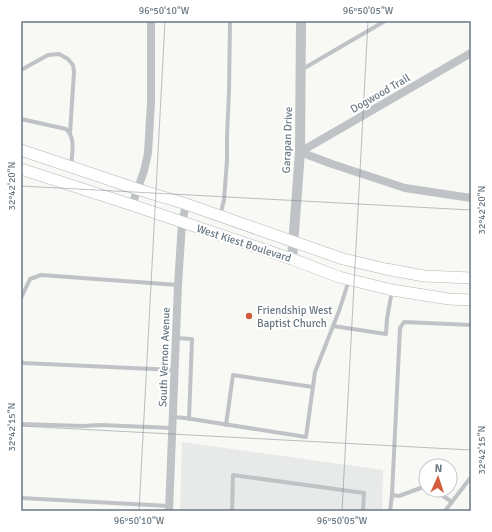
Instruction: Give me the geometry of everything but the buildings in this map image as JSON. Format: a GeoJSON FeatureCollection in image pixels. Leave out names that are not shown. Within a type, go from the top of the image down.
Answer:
{"type":"FeatureCollection","features":[{"type":"Feature","properties":{"kind":"main road","name":"West Kiest Boulevard"},"geometry":{"type":"LineString","coordinates":[[21,150],[186,204],[343,259],[424,276],[471,278]]}},
{"type":"Feature","properties":{"kind":"main road","name":"West Kiest Boulevard"},"geometry":{"type":"LineString","coordinates":[[21,169],[132,205],[344,278],[392,290],[449,299],[471,300]]}},
{"type":"Feature","properties":{"kind":"main road"},"geometry":{"type":"LineString","coordinates":[[343,259],[344,278]]}},
{"type":"Feature","properties":{"kind":"street"},"geometry":{"type":"LineString","coordinates":[[132,205],[144,171],[148,153],[151,103],[151,21]]}},
{"type":"Feature","properties":{"kind":"street","name":"Garapan Drive"},"geometry":{"type":"LineString","coordinates":[[292,259],[300,152],[301,21]]}},
{"type":"Feature","properties":{"kind":"street","name":"Dogwood Trail"},"geometry":{"type":"LineString","coordinates":[[300,152],[471,53]]}},
{"type":"Feature","properties":{"kind":"street"},"geometry":{"type":"LineString","coordinates":[[300,152],[405,188],[471,198]]}},
{"type":"Feature","properties":{"kind":"street","name":"South Vernon Avenue"},"geometry":{"type":"LineString","coordinates":[[169,509],[178,285],[182,223],[186,204]]}},
{"type":"Feature","properties":{"kind":"lane"},"geometry":{"type":"LineString","coordinates":[[220,216],[224,200],[227,160],[230,21]]}},
{"type":"Feature","properties":{"kind":"lane"},"geometry":{"type":"LineString","coordinates":[[301,70],[385,21]]}},
{"type":"Feature","properties":{"kind":"lane"},"geometry":{"type":"LineString","coordinates":[[21,70],[48,55],[59,54],[73,64],[74,72],[70,133],[73,143],[71,166]]}},
{"type":"Feature","properties":{"kind":"lane"},"geometry":{"type":"LineString","coordinates":[[21,119],[66,129],[70,133]]}},
{"type":"Feature","properties":{"kind":"lane"},"geometry":{"type":"LineString","coordinates":[[21,298],[30,279],[41,275],[178,285]]}},
{"type":"Feature","properties":{"kind":"lane"},"geometry":{"type":"LineString","coordinates":[[173,417],[306,437],[315,372],[339,311],[344,278]]}},
{"type":"Feature","properties":{"kind":"lane"},"geometry":{"type":"LineString","coordinates":[[333,326],[386,334],[392,290]]}},
{"type":"Feature","properties":{"kind":"lane"},"geometry":{"type":"LineString","coordinates":[[390,511],[400,328],[404,322],[471,325]]}},
{"type":"Feature","properties":{"kind":"lane"},"geometry":{"type":"LineString","coordinates":[[176,338],[192,338],[189,419]]}},
{"type":"Feature","properties":{"kind":"lane"},"geometry":{"type":"LineString","coordinates":[[22,362],[175,370]]}},
{"type":"Feature","properties":{"kind":"lane"},"geometry":{"type":"LineString","coordinates":[[226,425],[233,375],[313,387]]}},
{"type":"Feature","properties":{"kind":"lane"},"geometry":{"type":"LineString","coordinates":[[21,424],[172,428]]}},
{"type":"Feature","properties":{"kind":"lane"},"geometry":{"type":"LineString","coordinates":[[232,511],[233,475],[364,493],[363,511]]}},
{"type":"Feature","properties":{"kind":"lane"},"geometry":{"type":"LineString","coordinates":[[445,511],[471,477]]}},
{"type":"Feature","properties":{"kind":"lane"},"geometry":{"type":"LineString","coordinates":[[392,495],[399,496],[418,489]]}},
{"type":"Feature","properties":{"kind":"lane"},"geometry":{"type":"LineString","coordinates":[[21,498],[169,509]]}},
{"type":"Feature","properties":{"kind":"lane"},"geometry":{"type":"LineString","coordinates":[[446,498],[452,502]]}},
{"type":"Feature","properties":{"kind":"shaded area"},"geometry":{"type":"Polygon","coordinates":[[[182,442],[383,470],[382,511],[180,511],[182,442]]]}},
{"type":"Feature","properties":{"kind":"place","name":"Friendship West Baptist Church"},"geometry":{"type":"Point","coordinates":[249,316]}}]}
